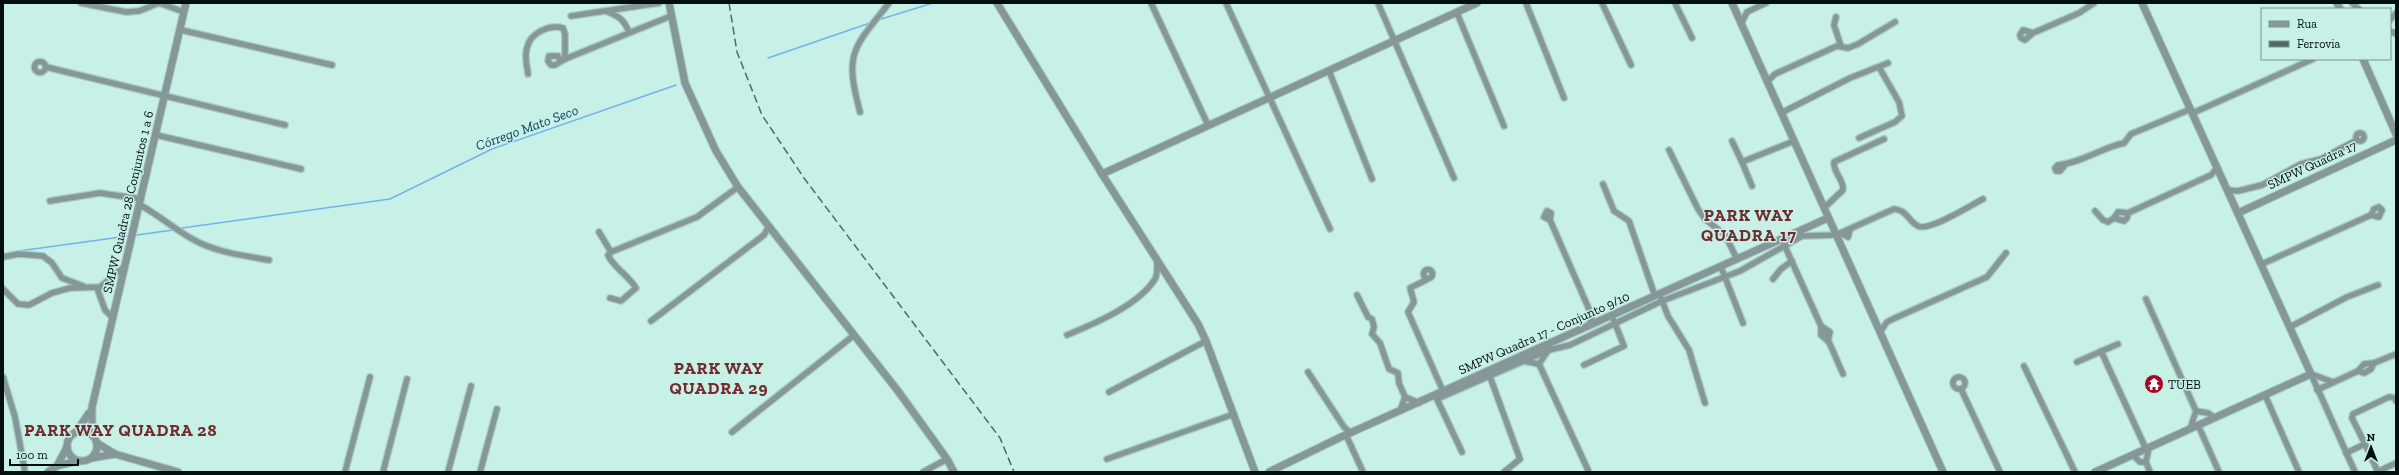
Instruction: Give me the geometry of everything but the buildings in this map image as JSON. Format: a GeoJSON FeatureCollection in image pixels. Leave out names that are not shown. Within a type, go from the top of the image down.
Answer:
{"type":"FeatureCollection","features":[{"type":"Feature","properties":{"kind":"street"},"geometry":{"type":"LineString","coordinates":[[81,3],[126,12],[139,11],[159,3],[184,12]]}},
{"type":"Feature","properties":{"kind":"street","name":"SMPW Quadra 28 Conjuntos 1 a 6"},"geometry":{"type":"LineString","coordinates":[[92,435],[92,407],[166,96],[186,3]]}},
{"type":"Feature","properties":{"kind":"street"},"geometry":{"type":"LineString","coordinates":[[571,16],[607,12],[659,3]]}},
{"type":"Feature","properties":{"kind":"street"},"geometry":{"type":"LineString","coordinates":[[669,3],[685,83],[716,151],[738,187],[853,336],[898,391],[947,459],[954,472]]}},
{"type":"Feature","properties":{"kind":"street"},"geometry":{"type":"LineString","coordinates":[[860,112],[852,82],[851,60],[859,41],[889,3]]}},
{"type":"Feature","properties":{"kind":"street"},"geometry":{"type":"LineString","coordinates":[[997,3],[1206,341],[1255,472]]}},
{"type":"Feature","properties":{"kind":"street"},"geometry":{"type":"LineString","coordinates":[[1151,3],[1208,125]]}},
{"type":"Feature","properties":{"kind":"street"},"geometry":{"type":"LineString","coordinates":[[1226,3],[1330,229]]}},
{"type":"Feature","properties":{"kind":"street"},"geometry":{"type":"LineString","coordinates":[[1378,3],[1454,178]]}},
{"type":"Feature","properties":{"kind":"street"},"geometry":{"type":"LineString","coordinates":[[1102,174],[1395,42],[1477,3]]}},
{"type":"Feature","properties":{"kind":"street"},"geometry":{"type":"LineString","coordinates":[[1526,3],[1564,98]]}},
{"type":"Feature","properties":{"kind":"street"},"geometry":{"type":"LineString","coordinates":[[1602,3],[1631,65]]}},
{"type":"Feature","properties":{"kind":"street"},"geometry":{"type":"LineString","coordinates":[[1675,3],[1692,38]]}},
{"type":"Feature","properties":{"kind":"street"},"geometry":{"type":"LineString","coordinates":[[1741,24],[1747,12],[1766,3]]}},
{"type":"Feature","properties":{"kind":"street"},"geometry":{"type":"LineString","coordinates":[[2034,33],[2079,13],[2094,3]]}},
{"type":"Feature","properties":{"kind":"street"},"geometry":{"type":"LineString","coordinates":[[2142,3],[2220,176],[2262,264],[2317,390],[2355,472]]}},
{"type":"Feature","properties":{"kind":"street"},"geometry":{"type":"LineString","coordinates":[[1733,6],[1747,12]]}},
{"type":"Feature","properties":{"kind":"street"},"geometry":{"type":"LineString","coordinates":[[1733,6],[1828,218],[1838,234],[1943,472]]}},
{"type":"Feature","properties":{"kind":"street"},"geometry":{"type":"LineString","coordinates":[[607,12],[619,16],[625,22],[630,32]]}},
{"type":"Feature","properties":{"kind":"street"},"geometry":{"type":"LineString","coordinates":[[1457,13],[1504,126]]}},
{"type":"Feature","properties":{"kind":"street"},"geometry":{"type":"LineString","coordinates":[[528,74],[526,57],[527,48],[530,40],[543,30],[557,26],[563,28],[565,34],[563,60],[671,16]]}},
{"type":"Feature","properties":{"kind":"street"},"geometry":{"type":"LineString","coordinates":[[1836,17],[1834,26],[1841,46]]}},
{"type":"Feature","properties":{"kind":"street"},"geometry":{"type":"LineString","coordinates":[[1767,82],[1775,74],[1841,46],[1848,48],[1858,44],[1895,22]]}},
{"type":"Feature","properties":{"kind":"street"},"geometry":{"type":"LineString","coordinates":[[1385,46],[1389,40],[1389,28]]}},
{"type":"Feature","properties":{"kind":"street"},"geometry":{"type":"LineString","coordinates":[[181,30],[332,65]]}},
{"type":"Feature","properties":{"kind":"street"},"geometry":{"type":"LineString","coordinates":[[2065,165],[2094,155],[2112,145],[2124,143],[2131,134],[2192,111],[2311,60]]}},
{"type":"Feature","properties":{"kind":"street"},"geometry":{"type":"LineString","coordinates":[[2362,60],[2396,134]]}},
{"type":"Feature","properties":{"kind":"street"},"geometry":{"type":"LineString","coordinates":[[1781,113],[1850,78],[1888,63]]}},
{"type":"Feature","properties":{"kind":"street"},"geometry":{"type":"LineString","coordinates":[[46,67],[285,125]]}},
{"type":"Feature","properties":{"kind":"street"},"geometry":{"type":"LineString","coordinates":[[1859,138],[1895,122],[1902,116],[1899,102],[1879,67]]}},
{"type":"Feature","properties":{"kind":"street"},"geometry":{"type":"LineString","coordinates":[[1329,71],[1372,179]]}},
{"type":"Feature","properties":{"kind":"street"},"geometry":{"type":"LineString","coordinates":[[1764,74],[1775,74]]}},
{"type":"Feature","properties":{"kind":"street"},"geometry":{"type":"LineString","coordinates":[[156,135],[301,169]]}},
{"type":"Feature","properties":{"kind":"street"},"geometry":{"type":"LineString","coordinates":[[1824,208],[1843,190],[1842,180],[1834,167],[1834,162],[1884,139]]}},
{"type":"Feature","properties":{"kind":"street"},"geometry":{"type":"LineString","coordinates":[[2227,190],[2238,191],[2262,185],[2301,164],[2321,159],[2357,140]]}},
{"type":"Feature","properties":{"kind":"street","name":"SMPW Quadra 17"},"geometry":{"type":"LineString","coordinates":[[2238,212],[2396,140]]}},
{"type":"Feature","properties":{"kind":"street"},"geometry":{"type":"LineString","coordinates":[[1732,141],[1752,186]]}},
{"type":"Feature","properties":{"kind":"street"},"geometry":{"type":"LineString","coordinates":[[1742,162],[1794,141]]}},
{"type":"Feature","properties":{"kind":"street"},"geometry":{"type":"LineString","coordinates":[[1670,150],[1698,209],[1705,219],[1725,235],[1737,259]]}},
{"type":"Feature","properties":{"kind":"street"},"geometry":{"type":"LineString","coordinates":[[2095,211],[2108,222],[2114,218],[2118,212],[2128,213],[2211,175],[2217,168]]}},
{"type":"Feature","properties":{"kind":"street"},"geometry":{"type":"LineString","coordinates":[[2211,175],[2220,176]]}},
{"type":"Feature","properties":{"kind":"street"},"geometry":{"type":"LineString","coordinates":[[1603,184],[1614,211],[1628,221],[1659,297],[1668,316],[1689,350],[1705,403]]}},
{"type":"Feature","properties":{"kind":"street"},"geometry":{"type":"LineString","coordinates":[[610,298],[621,301],[636,288],[620,268],[611,261],[608,255],[611,252],[697,217],[738,187]]}},
{"type":"Feature","properties":{"kind":"street"},"geometry":{"type":"LineString","coordinates":[[2233,201],[2238,191]]}},
{"type":"Feature","properties":{"kind":"street"},"geometry":{"type":"LineString","coordinates":[[50,201],[100,193],[140,202],[201,244],[269,260]]}},
{"type":"Feature","properties":{"kind":"street"},"geometry":{"type":"LineString","coordinates":[[1462,452],[1436,397],[1489,374],[1524,361],[1550,347],[1570,345],[1615,324],[1659,297],[1740,270],[1783,242],[1802,236],[1838,234],[1848,237],[1850,229],[1894,209],[1906,214],[1916,225],[1921,228],[1931,226],[1983,199]]}},
{"type":"Feature","properties":{"kind":"street"},"geometry":{"type":"LineString","coordinates":[[2114,218],[2124,221],[2127,218],[2128,213]]}},
{"type":"Feature","properties":{"kind":"street"},"geometry":{"type":"LineString","coordinates":[[2262,264],[2371,215]]}},
{"type":"Feature","properties":{"kind":"street","name":"SMPW Quadra 17 - Conjunto 9/10"},"geometry":{"type":"LineString","coordinates":[[1269,472],[1419,402],[1436,397],[1447,390],[1489,374],[1515,360],[1550,347],[1589,326],[1659,297],[1721,266],[1783,242],[1828,218]]}},
{"type":"Feature","properties":{"kind":"street"},"geometry":{"type":"LineString","coordinates":[[1550,220],[1592,316],[1602,321]]}},
{"type":"Feature","properties":{"kind":"street"},"geometry":{"type":"LineString","coordinates":[[651,321],[764,235],[768,226]]}},
{"type":"Feature","properties":{"kind":"street"},"geometry":{"type":"LineString","coordinates":[[600,232],[611,252]]}},
{"type":"Feature","properties":{"kind":"street"},"geometry":{"type":"LineString","coordinates":[[764,235],[775,234]]}},
{"type":"Feature","properties":{"kind":"street"},"geometry":{"type":"LineString","coordinates":[[1783,242],[1821,326],[1821,335],[1828,341],[1843,374]]}},
{"type":"Feature","properties":{"kind":"street"},"geometry":{"type":"LineString","coordinates":[[1880,332],[1887,322],[1988,277],[2006,253]]}},
{"type":"Feature","properties":{"kind":"street"},"geometry":{"type":"LineString","coordinates":[[3,257],[18,254],[43,256],[52,263],[62,278],[89,288]]}},
{"type":"Feature","properties":{"kind":"street"},"geometry":{"type":"LineString","coordinates":[[1067,335],[1104,319],[1126,305],[1148,288],[1156,278],[1156,261]]}},
{"type":"Feature","properties":{"kind":"street"},"geometry":{"type":"LineString","coordinates":[[1773,279],[1781,269],[1792,261]]}},
{"type":"Feature","properties":{"kind":"street"},"geometry":{"type":"LineString","coordinates":[[3,289],[22,306],[29,305],[62,290],[97,288],[103,286],[125,266]]}},
{"type":"Feature","properties":{"kind":"street"},"geometry":{"type":"LineString","coordinates":[[1721,266],[1743,323]]}},
{"type":"Feature","properties":{"kind":"street"},"geometry":{"type":"LineString","coordinates":[[1156,278],[1168,279]]}},
{"type":"Feature","properties":{"kind":"street"},"geometry":{"type":"LineString","coordinates":[[1426,280],[1410,288],[1414,302],[1408,312],[1441,384],[1447,390]]}},
{"type":"Feature","properties":{"kind":"street"},"geometry":{"type":"LineString","coordinates":[[2290,327],[2342,299],[2378,285]]}},
{"type":"Feature","properties":{"kind":"street"},"geometry":{"type":"LineString","coordinates":[[97,288],[105,310],[113,318]]}},
{"type":"Feature","properties":{"kind":"street"},"geometry":{"type":"LineString","coordinates":[[1357,295],[1368,317],[1372,319],[1374,327],[1372,334],[1380,343],[1389,369],[1398,373],[1399,383],[1405,397],[1400,411]]}},
{"type":"Feature","properties":{"kind":"street"},"geometry":{"type":"LineString","coordinates":[[2146,300],[2196,411],[2190,429]]}},
{"type":"Feature","properties":{"kind":"street"},"geometry":{"type":"LineString","coordinates":[[1589,326],[1592,316]]}},
{"type":"Feature","properties":{"kind":"street"},"geometry":{"type":"LineString","coordinates":[[1584,364],[1624,346],[1612,316]]}},
{"type":"Feature","properties":{"kind":"street"},"geometry":{"type":"LineString","coordinates":[[1875,320],[1887,322]]}},
{"type":"Feature","properties":{"kind":"street"},"geometry":{"type":"LineString","coordinates":[[1821,326],[1829,331],[1828,341]]}},
{"type":"Feature","properties":{"kind":"street"},"geometry":{"type":"LineString","coordinates":[[732,432],[853,336]]}},
{"type":"Feature","properties":{"kind":"street"},"geometry":{"type":"LineString","coordinates":[[1109,392],[1206,341]]}},
{"type":"Feature","properties":{"kind":"street"},"geometry":{"type":"LineString","coordinates":[[2076,362],[2118,344]]}},
{"type":"Feature","properties":{"kind":"street"},"geometry":{"type":"LineString","coordinates":[[1539,364],[1550,347]]}},
{"type":"Feature","properties":{"kind":"street"},"geometry":{"type":"LineString","coordinates":[[2101,351],[2147,448],[2146,462],[2150,472]]}},
{"type":"Feature","properties":{"kind":"street"},"geometry":{"type":"LineString","coordinates":[[2317,390],[2358,371],[2364,364],[2374,363],[2396,354]]}},
{"type":"Feature","properties":{"kind":"street"},"geometry":{"type":"LineString","coordinates":[[1515,360],[1539,364]]}},
{"type":"Feature","properties":{"kind":"street"},"geometry":{"type":"LineString","coordinates":[[2358,371],[2364,373],[2368,372],[2374,363]]}},
{"type":"Feature","properties":{"kind":"street"},"geometry":{"type":"LineString","coordinates":[[1539,364],[1588,470]]}},
{"type":"Feature","properties":{"kind":"street"},"geometry":{"type":"LineString","coordinates":[[2024,366],[2075,472]]}},
{"type":"Feature","properties":{"kind":"street"},"geometry":{"type":"LineString","coordinates":[[1308,372],[1344,427],[1346,435],[1363,472]]}},
{"type":"Feature","properties":{"kind":"street"},"geometry":{"type":"LineString","coordinates":[[1489,374],[1520,459],[1504,472]]}},
{"type":"Feature","properties":{"kind":"street"},"geometry":{"type":"LineString","coordinates":[[2095,472],[2311,374],[2333,382]]}},
{"type":"Feature","properties":{"kind":"street"},"geometry":{"type":"LineString","coordinates":[[3,377],[15,417],[25,472]]}},
{"type":"Feature","properties":{"kind":"street"},"geometry":{"type":"LineString","coordinates":[[345,472],[370,377]]}},
{"type":"Feature","properties":{"kind":"street"},"geometry":{"type":"LineString","coordinates":[[383,472],[407,379]]}},
{"type":"Feature","properties":{"kind":"street"},"geometry":{"type":"LineString","coordinates":[[448,472],[471,386]]}},
{"type":"Feature","properties":{"kind":"street"},"geometry":{"type":"LineString","coordinates":[[1962,389],[2000,472]]}},
{"type":"Feature","properties":{"kind":"street"},"geometry":{"type":"LineString","coordinates":[[2265,395],[2300,472]]}},
{"type":"Feature","properties":{"kind":"street"},"geometry":{"type":"LineString","coordinates":[[1405,397],[1419,402]]}},
{"type":"Feature","properties":{"kind":"street"},"geometry":{"type":"LineString","coordinates":[[2396,401],[2395,398],[2389,397],[2352,415],[2378,472],[2396,463]]}},
{"type":"Feature","properties":{"kind":"street","name":"SMPW Quadra 28 Conjuntos 1 a 6"},"geometry":{"type":"LineString","coordinates":[[76,433],[83,424],[92,407]]}},
{"type":"Feature","properties":{"kind":"street"},"geometry":{"type":"LineString","coordinates":[[480,472],[498,409]]}},
{"type":"Feature","properties":{"kind":"street"},"geometry":{"type":"LineString","coordinates":[[2196,411],[2208,413],[2215,418]]}},
{"type":"Feature","properties":{"kind":"street"},"geometry":{"type":"LineString","coordinates":[[1107,459],[1234,414]]}},
{"type":"Feature","properties":{"kind":"street"},"geometry":{"type":"LineString","coordinates":[[2198,425],[2219,472]]}},
{"type":"Feature","properties":{"kind":"street"},"geometry":{"type":"LineString","coordinates":[[1344,427],[1346,435]]}},
{"type":"Feature","properties":{"kind":"street"},"geometry":{"type":"LineString","coordinates":[[57,466],[67,447],[70,437],[76,433],[84,431],[92,435],[97,443],[115,454],[178,472]]}},
{"type":"Feature","properties":{"kind":"street"},"geometry":{"type":"LineString","coordinates":[[92,458],[97,450],[97,443]]}},
{"type":"Feature","properties":{"kind":"street"},"geometry":{"type":"LineString","coordinates":[[2346,453],[2365,444]]}},
{"type":"Feature","properties":{"kind":"street"},"geometry":{"type":"LineString","coordinates":[[67,447],[70,455],[77,461]]}},
{"type":"Feature","properties":{"kind":"street"},"geometry":{"type":"LineString","coordinates":[[48,472],[57,466],[115,454]]}},
{"type":"Feature","properties":{"kind":"street"},"geometry":{"type":"LineString","coordinates":[[2133,454],[2140,462],[2146,462]]}},
{"type":"Feature","properties":{"kind":"street"},"geometry":{"type":"LineString","coordinates":[[923,472],[947,459]]}},
{"type":"Feature","properties":{"kind":"waterway","name":"Córrego Mato Seco"},"geometry":{"type":"LineString","coordinates":[[878,20],[933,3]]}},
{"type":"Feature","properties":{"kind":"waterway","name":"Córrego Mato Seco"},"geometry":{"type":"LineString","coordinates":[[768,58],[870,23]]}},
{"type":"Feature","properties":{"kind":"waterway","name":"Córrego Mato Seco"},"geometry":{"type":"LineString","coordinates":[[182,228],[390,199],[492,149],[676,85]]}},
{"type":"Feature","properties":{"kind":"waterway"},"geometry":{"type":"LineString","coordinates":[[137,235],[173,230]]}},
{"type":"Feature","properties":{"kind":"waterway"},"geometry":{"type":"LineString","coordinates":[[19,251],[128,236]]}},
{"type":"Feature","properties":{"kind":"waterway"},"geometry":{"type":"LineString","coordinates":[[3,254],[13,252]]}},
{"type":"Feature","properties":{"kind":"railway"},"geometry":{"type":"LineString","coordinates":[[729,3],[737,52],[762,115],[804,178],[1000,438],[1014,472]]}},
{"type":"Feature","properties":{"kind":"place","name":"TUEB"},"geometry":{"type":"Point","coordinates":[2154,384]}},
{"type":"Feature","properties":{"kind":"district","name":"PARK WAY QUADRA 17"},"geometry":{"type":"Point","coordinates":[1749,225]}},
{"type":"Feature","properties":{"kind":"district","name":"PARK WAY QUADRA 29"},"geometry":{"type":"Point","coordinates":[719,378]}},
{"type":"Feature","properties":{"kind":"district","name":"PARK WAY QUADRA 28"},"geometry":{"type":"Point","coordinates":[121,430]}}]}
